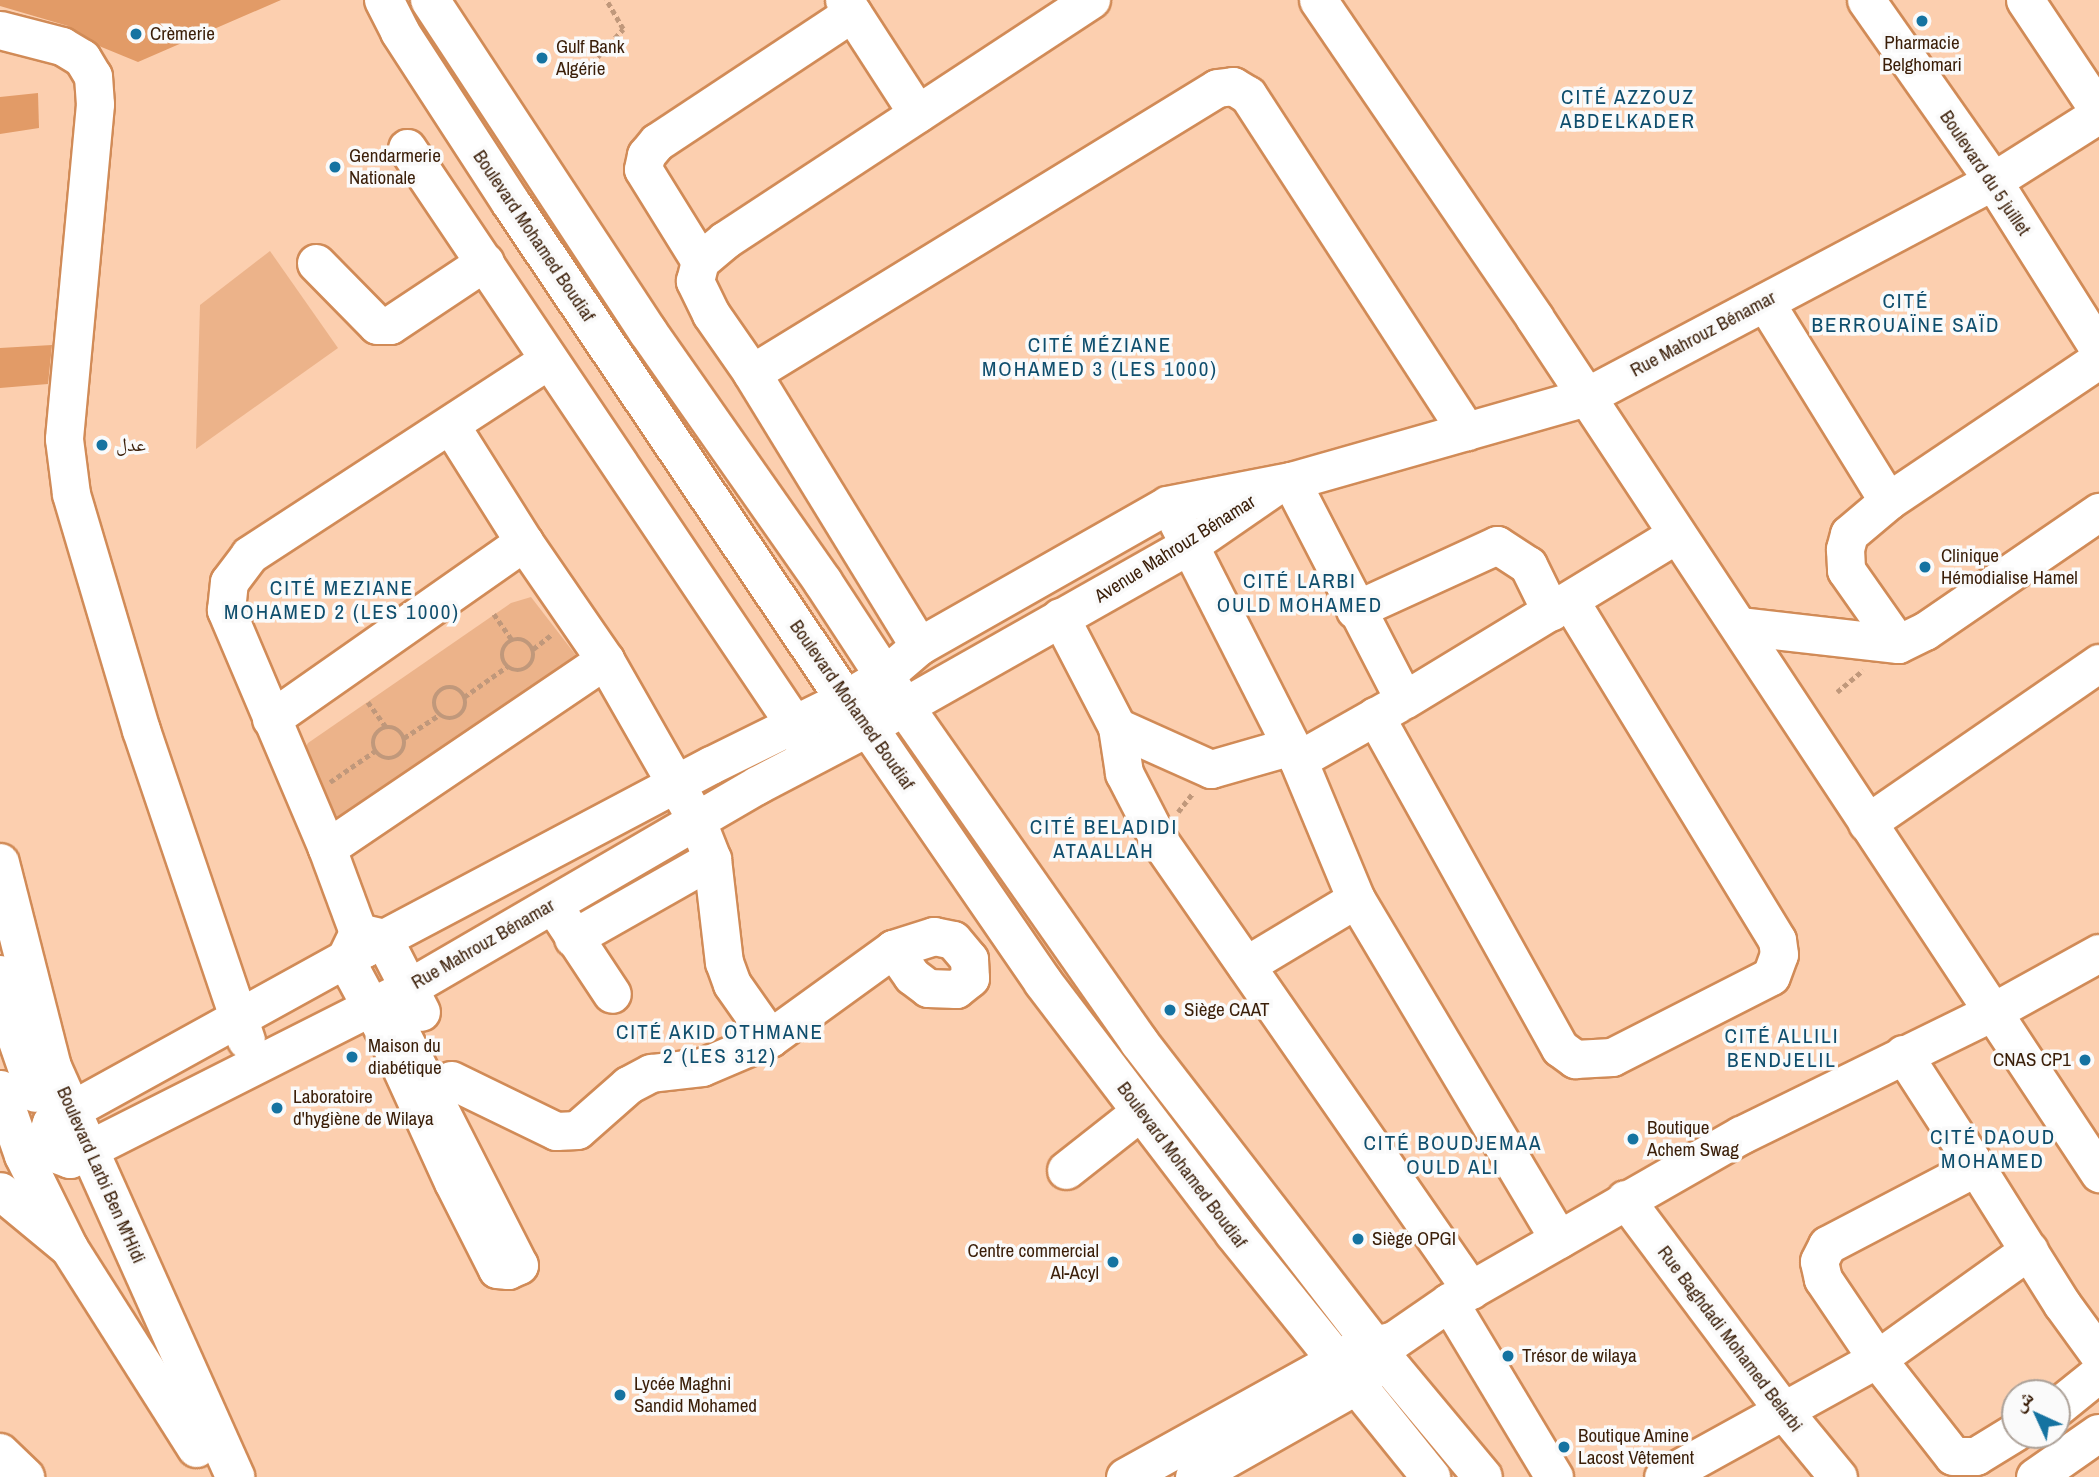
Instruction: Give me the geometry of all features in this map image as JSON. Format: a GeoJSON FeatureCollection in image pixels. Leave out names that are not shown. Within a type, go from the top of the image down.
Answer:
{"type":"FeatureCollection","features":[{"type":"Feature","properties":{"kind":"main road","name":"Boulevard Mohamed Boudiaf"},"geometry":{"type":"LineString","coordinates":[[430,0],[648,332],[1139,1042],[1383,1347],[1483,1477]]}},
{"type":"Feature","properties":{"kind":"main road","name":"Boulevard Mohamed Boudiaf"},"geometry":{"type":"LineString","coordinates":[[392,2],[511,204],[857,713],[1044,982],[1344,1373],[1431,1477]]}},
{"type":"Feature","properties":{"kind":"main road","name":"Boulevard Larbi Ben M'Hidi"},"geometry":{"type":"LineString","coordinates":[[0,863],[16,1017]]}},
{"type":"Feature","properties":{"kind":"main road","name":"Boulevard Larbi Ben M'Hidi"},"geometry":{"type":"LineString","coordinates":[[0,975],[16,1017],[52,1067],[58,1141],[203,1463]]}},
{"type":"Feature","properties":{"kind":"main road","name":"Boulevard Larbi Ben M'Hidi"},"geometry":{"type":"LineString","coordinates":[[58,1141],[235,1477]]}},
{"type":"Feature","properties":{"kind":"main road"},"geometry":{"type":"LineString","coordinates":[[0,1453],[25,1477]]}},
{"type":"Feature","properties":{"kind":"street"},"geometry":{"type":"LineString","coordinates":[[919,646],[752,373],[711,314],[695,281],[700,261],[725,240],[1091,0]]}},
{"type":"Feature","properties":{"kind":"street"},"geometry":{"type":"LineString","coordinates":[[1318,0],[1675,535],[1739,626],[2099,1173]]}},
{"type":"Feature","properties":{"kind":"street","name":"Boulevard du 5 juillet"},"geometry":{"type":"LineString","coordinates":[[1866,0],[1993,181],[2099,349]]}},
{"type":"Feature","properties":{"kind":"street"},"geometry":{"type":"LineString","coordinates":[[2025,0],[2099,113]]}},
{"type":"Feature","properties":{"kind":"street"},"geometry":{"type":"LineString","coordinates":[[700,261],[643,169],[646,155],[657,142],[848,6],[916,113]]}},
{"type":"Feature","properties":{"kind":"street"},"geometry":{"type":"LineString","coordinates":[[0,30],[62,46],[82,58],[93,76],[95,104],[64,439],[71,494],[141,730],[255,1063]]}},
{"type":"Feature","properties":{"kind":"street"},"geometry":{"type":"LineString","coordinates":[[752,373],[1217,88],[1233,86],[1248,95],[1465,430]]}},
{"type":"Feature","properties":{"kind":"street","name":"Rue Mahrouz Bénamar"},"geometry":{"type":"LineString","coordinates":[[1285,483],[1585,397],[1993,181],[2099,113]]}},
{"type":"Feature","properties":{"kind":"street"},"geometry":{"type":"LineString","coordinates":[[407,148],[794,724],[810,757]]}},
{"type":"Feature","properties":{"kind":"street"},"geometry":{"type":"LineString","coordinates":[[316,262],[377,325],[390,325],[485,262]]}},
{"type":"Feature","properties":{"kind":"street"},"geometry":{"type":"LineString","coordinates":[[1765,302],[1888,500]]}},
{"type":"Feature","properties":{"kind":"street"},"geometry":{"type":"LineString","coordinates":[[1898,644],[1846,570],[1845,549],[1849,534],[1888,500],[2099,359]]}},
{"type":"Feature","properties":{"kind":"street"},"geometry":{"type":"LineString","coordinates":[[397,1014],[450,1080],[527,1246],[527,1257],[519,1265],[508,1270],[497,1269],[453,1182],[397,1014],[362,943],[327,848],[226,610],[229,582],[249,555],[451,426],[548,360]]}},
{"type":"Feature","properties":{"kind":"street"},"geometry":{"type":"LineString","coordinates":[[451,426],[524,542],[605,660],[697,821],[712,859],[724,962],[732,984],[770,1038]]}},
{"type":"Feature","properties":{"kind":"street","name":"Avenue Mahrouz Bénamar"},"geometry":{"type":"LineString","coordinates":[[894,691],[1060,617],[1191,544],[1285,483]]}},
{"type":"Feature","properties":{"kind":"street","name":"Avenue Mahrouz Bénamar"},"geometry":{"type":"LineString","coordinates":[[894,691],[919,646],[1167,505],[1285,483]]}},
{"type":"Feature","properties":{"kind":"street"},"geometry":{"type":"LineString","coordinates":[[1285,483],[1356,611],[1390,708],[1560,1048],[1575,1059],[1612,1056],[1771,976],[1779,954],[1777,940],[1560,607],[1528,565],[1497,545],[1356,611]]}},
{"type":"Feature","properties":{"kind":"street"},"geometry":{"type":"LineString","coordinates":[[1167,505],[1191,544],[1294,753],[1356,900],[1559,1239]]}},
{"type":"Feature","properties":{"kind":"street"},"geometry":{"type":"LineString","coordinates":[[1739,626],[1898,644],[1925,631],[2094,526]]}},
{"type":"Feature","properties":{"kind":"street"},"geometry":{"type":"LineString","coordinates":[[1117,727],[1211,769],[1294,753],[1390,708],[1675,535]]}},
{"type":"Feature","properties":{"kind":"street"},"geometry":{"type":"LineString","coordinates":[[271,719],[524,542]]}},
{"type":"Feature","properties":{"kind":"street"},"geometry":{"type":"LineString","coordinates":[[1060,617],[1117,727],[1124,773],[1158,839],[1246,965],[1460,1296],[1554,1477]]}},
{"type":"Feature","properties":{"kind":"street"},"geometry":{"type":"LineString","coordinates":[[327,848],[605,660]]}},
{"type":"Feature","properties":{"kind":"street"},"geometry":{"type":"LineString","coordinates":[[1867,823],[2099,663]]}},
{"type":"Feature","properties":{"kind":"street"},"geometry":{"type":"LineString","coordinates":[[58,1141],[238,1018],[362,943],[535,858],[794,724],[857,713],[894,691]]}},
{"type":"Feature","properties":{"kind":"street","name":"Rue Mahrouz Bénamar"},"geometry":{"type":"LineString","coordinates":[[58,1141],[255,1063],[397,1014],[553,902],[810,757],[857,713]]}},
{"type":"Feature","properties":{"kind":"street"},"geometry":{"type":"LineString","coordinates":[[535,858],[553,902],[573,938],[612,994]]}},
{"type":"Feature","properties":{"kind":"street"},"geometry":{"type":"LineString","coordinates":[[573,938],[712,859]]}},
{"type":"Feature","properties":{"kind":"street"},"geometry":{"type":"LineString","coordinates":[[1246,965],[1356,900]]}},
{"type":"Feature","properties":{"kind":"street"},"geometry":{"type":"LineString","coordinates":[[450,1080],[533,1122],[565,1133],[577,1130],[628,1085],[651,1073],[702,1067],[770,1038],[893,949]]}},
{"type":"Feature","properties":{"kind":"street"},"geometry":{"type":"LineString","coordinates":[[1125,1477],[1294,1402],[1344,1373],[1460,1296],[1625,1199],[1741,1135],[1994,1011],[2099,953]]}},
{"type":"Feature","properties":{"kind":"street"},"geometry":{"type":"LineString","coordinates":[[1903,1054],[2062,1304],[2099,1354]]}},
{"type":"Feature","properties":{"kind":"street"},"geometry":{"type":"LineString","coordinates":[[0,1089],[58,1141],[69,1248]]}},
{"type":"Feature","properties":{"kind":"street"},"geometry":{"type":"LineString","coordinates":[[1066,1170],[1141,1111]]}},
{"type":"Feature","properties":{"kind":"street"},"geometry":{"type":"LineString","coordinates":[[1976,1167],[1827,1245],[1819,1261],[1823,1279],[1877,1359],[1953,1456],[1976,1456],[2001,1441]]}},
{"type":"Feature","properties":{"kind":"street"},"geometry":{"type":"LineString","coordinates":[[0,1191],[69,1248],[203,1463]]}},
{"type":"Feature","properties":{"kind":"street","name":"Rue Baghdadi Mohamed Belarbi"},"geometry":{"type":"LineString","coordinates":[[1625,1199],[1782,1409],[1838,1477]]}},
{"type":"Feature","properties":{"kind":"street"},"geometry":{"type":"LineString","coordinates":[[1663,1477],[1877,1359],[2029,1250]]}},
{"type":"Feature","properties":{"kind":"street"},"geometry":{"type":"LineString","coordinates":[[2071,1396],[2099,1373]]}},
{"type":"Feature","properties":{"kind":"street"},"geometry":{"type":"LineString","coordinates":[[1194,1477],[1294,1402]]}},
{"type":"Feature","properties":{"kind":"street"},"geometry":{"type":"LineString","coordinates":[[2035,1477],[2098,1434],[2071,1412]]}},
{"type":"Feature","properties":{"kind":"path"},"geometry":{"type":"LineString","coordinates":[[592,63],[624,29],[606,0]]}},
{"type":"Feature","properties":{"kind":"path"},"geometry":{"type":"LineString","coordinates":[[495,614],[512,640]]}},
{"type":"Feature","properties":{"kind":"path"},"geometry":{"type":"LineString","coordinates":[[533,649],[557,630]]}},
{"type":"Feature","properties":{"kind":"path"},"geometry":{"type":"LineString","coordinates":[[522,639],[533,649],[533,659],[527,667],[517,670],[508,666],[502,652],[512,640],[522,639]]}},
{"type":"Feature","properties":{"kind":"path"},"geometry":{"type":"LineString","coordinates":[[464,697],[508,666]]}},
{"type":"Feature","properties":{"kind":"path"},"geometry":{"type":"LineString","coordinates":[[453,688],[464,697],[465,707],[459,716],[449,719],[439,715],[434,701],[439,691],[453,688]]}},
{"type":"Feature","properties":{"kind":"path"},"geometry":{"type":"LineString","coordinates":[[368,702],[387,727],[397,730],[404,738],[404,748],[398,756],[383,758],[375,751],[375,736],[387,727]]}},
{"type":"Feature","properties":{"kind":"path"},"geometry":{"type":"LineString","coordinates":[[404,738],[439,715]]}},
{"type":"Feature","properties":{"kind":"path"},"geometry":{"type":"LineString","coordinates":[[325,785],[375,751]]}},
{"type":"Feature","properties":{"kind":"shaded area"},"geometry":{"type":"Polygon","coordinates":[[[270,251],[338,348],[196,449],[200,305],[270,251]]]}},
{"type":"Feature","properties":{"kind":"shaded area"},"geometry":{"type":"Polygon","coordinates":[[[531,597],[578,658],[330,827],[300,758],[308,743],[511,603],[531,597]]]}},
{"type":"Feature","properties":{"kind":"building","name":"Crèmerie"},"geometry":{"type":"Polygon","coordinates":[[[0,0],[281,0],[138,62],[99,46],[68,26],[0,6],[0,0]]]}},
{"type":"Feature","properties":{"kind":"building"},"geometry":{"type":"Polygon","coordinates":[[[38,93],[39,128],[0,134],[0,97],[38,93]]]}},
{"type":"Feature","properties":{"kind":"building"},"geometry":{"type":"Polygon","coordinates":[[[52,345],[48,384],[0,388],[0,348],[52,345]]]}},
{"type":"Feature","properties":{"kind":"place","name":"Pharmacie Belghomari"},"geometry":{"type":"Point","coordinates":[1922,21]}},
{"type":"Feature","properties":{"kind":"place","name":"Crèmerie"},"geometry":{"type":"Point","coordinates":[136,34]}},
{"type":"Feature","properties":{"kind":"place","name":"Gulf Bank Algérie"},"geometry":{"type":"Point","coordinates":[542,58]}},
{"type":"Feature","properties":{"kind":"place","name":"Gendarmerie Nationale"},"geometry":{"type":"Point","coordinates":[335,167]}},
{"type":"Feature","properties":{"kind":"place","name":"عدل"},"geometry":{"type":"Point","coordinates":[102,445]}},
{"type":"Feature","properties":{"kind":"place","name":"Clinique Hémodialise Hamel"},"geometry":{"type":"Point","coordinates":[1925,567]}},
{"type":"Feature","properties":{"kind":"place","name":"Siège CAAT"},"geometry":{"type":"Point","coordinates":[1170,1010]}},
{"type":"Feature","properties":{"kind":"place","name":"Maison du diabétique"},"geometry":{"type":"Point","coordinates":[352,1057]}},
{"type":"Feature","properties":{"kind":"place","name":"CNAS CP1"},"geometry":{"type":"Point","coordinates":[2085,1060]}},
{"type":"Feature","properties":{"kind":"place","name":"Laboratoire d'hygiène de Wilaya"},"geometry":{"type":"Point","coordinates":[277,1108]}},
{"type":"Feature","properties":{"kind":"place","name":"Boutique Achem Swag"},"geometry":{"type":"Point","coordinates":[1633,1139]}},
{"type":"Feature","properties":{"kind":"place","name":"Siège OPGI"},"geometry":{"type":"Point","coordinates":[1358,1239]}},
{"type":"Feature","properties":{"kind":"place","name":"Centre commercial Al-Acyl"},"geometry":{"type":"Point","coordinates":[1113,1262]}},
{"type":"Feature","properties":{"kind":"place","name":"Trésor de wilaya"},"geometry":{"type":"Point","coordinates":[1508,1356]}},
{"type":"Feature","properties":{"kind":"place","name":"Lycée Maghni Sandid Mohamed"},"geometry":{"type":"Point","coordinates":[620,1395]}},
{"type":"Feature","properties":{"kind":"place","name":"Boutique Amine Lacost Vêtement"},"geometry":{"type":"Point","coordinates":[1564,1447]}},
{"type":"Feature","properties":{"kind":"district","name":"CITÉ AZZOUZ ABDELKADER"},"geometry":{"type":"Point","coordinates":[1628,109]}},
{"type":"Feature","properties":{"kind":"district","name":"CITÉ BERROUAÏNE SAÏD"},"geometry":{"type":"Point","coordinates":[1906,313]}},
{"type":"Feature","properties":{"kind":"district","name":"CITÉ MÉZIANE MOHAMED 3 (LES 1000)"},"geometry":{"type":"Point","coordinates":[1100,357]}},
{"type":"Feature","properties":{"kind":"district","name":"CITÉ LARBI OULD MOHAMED"},"geometry":{"type":"Point","coordinates":[1300,593]}},
{"type":"Feature","properties":{"kind":"district","name":"CITÉ MEZIANE MOHAMED 2 (LES 1000)"},"geometry":{"type":"Point","coordinates":[342,600]}},
{"type":"Feature","properties":{"kind":"district","name":"CITÉ BELADIDI ATAALLAH"},"geometry":{"type":"Point","coordinates":[1104,839]}},
{"type":"Feature","properties":{"kind":"district","name":"CITÉ AKID OTHMANE 2 (LES 312)"},"geometry":{"type":"Point","coordinates":[720,1044]}},
{"type":"Feature","properties":{"kind":"district","name":"CITÉ ALLILI BENDJELIL"},"geometry":{"type":"Point","coordinates":[1782,1048]}},
{"type":"Feature","properties":{"kind":"district","name":"CITÉ DAOUD MOHAMED"},"geometry":{"type":"Point","coordinates":[1993,1149]}},
{"type":"Feature","properties":{"kind":"district","name":"CITÉ BOUDJEMAA OULD ALI"},"geometry":{"type":"Point","coordinates":[1453,1155]}}]}
